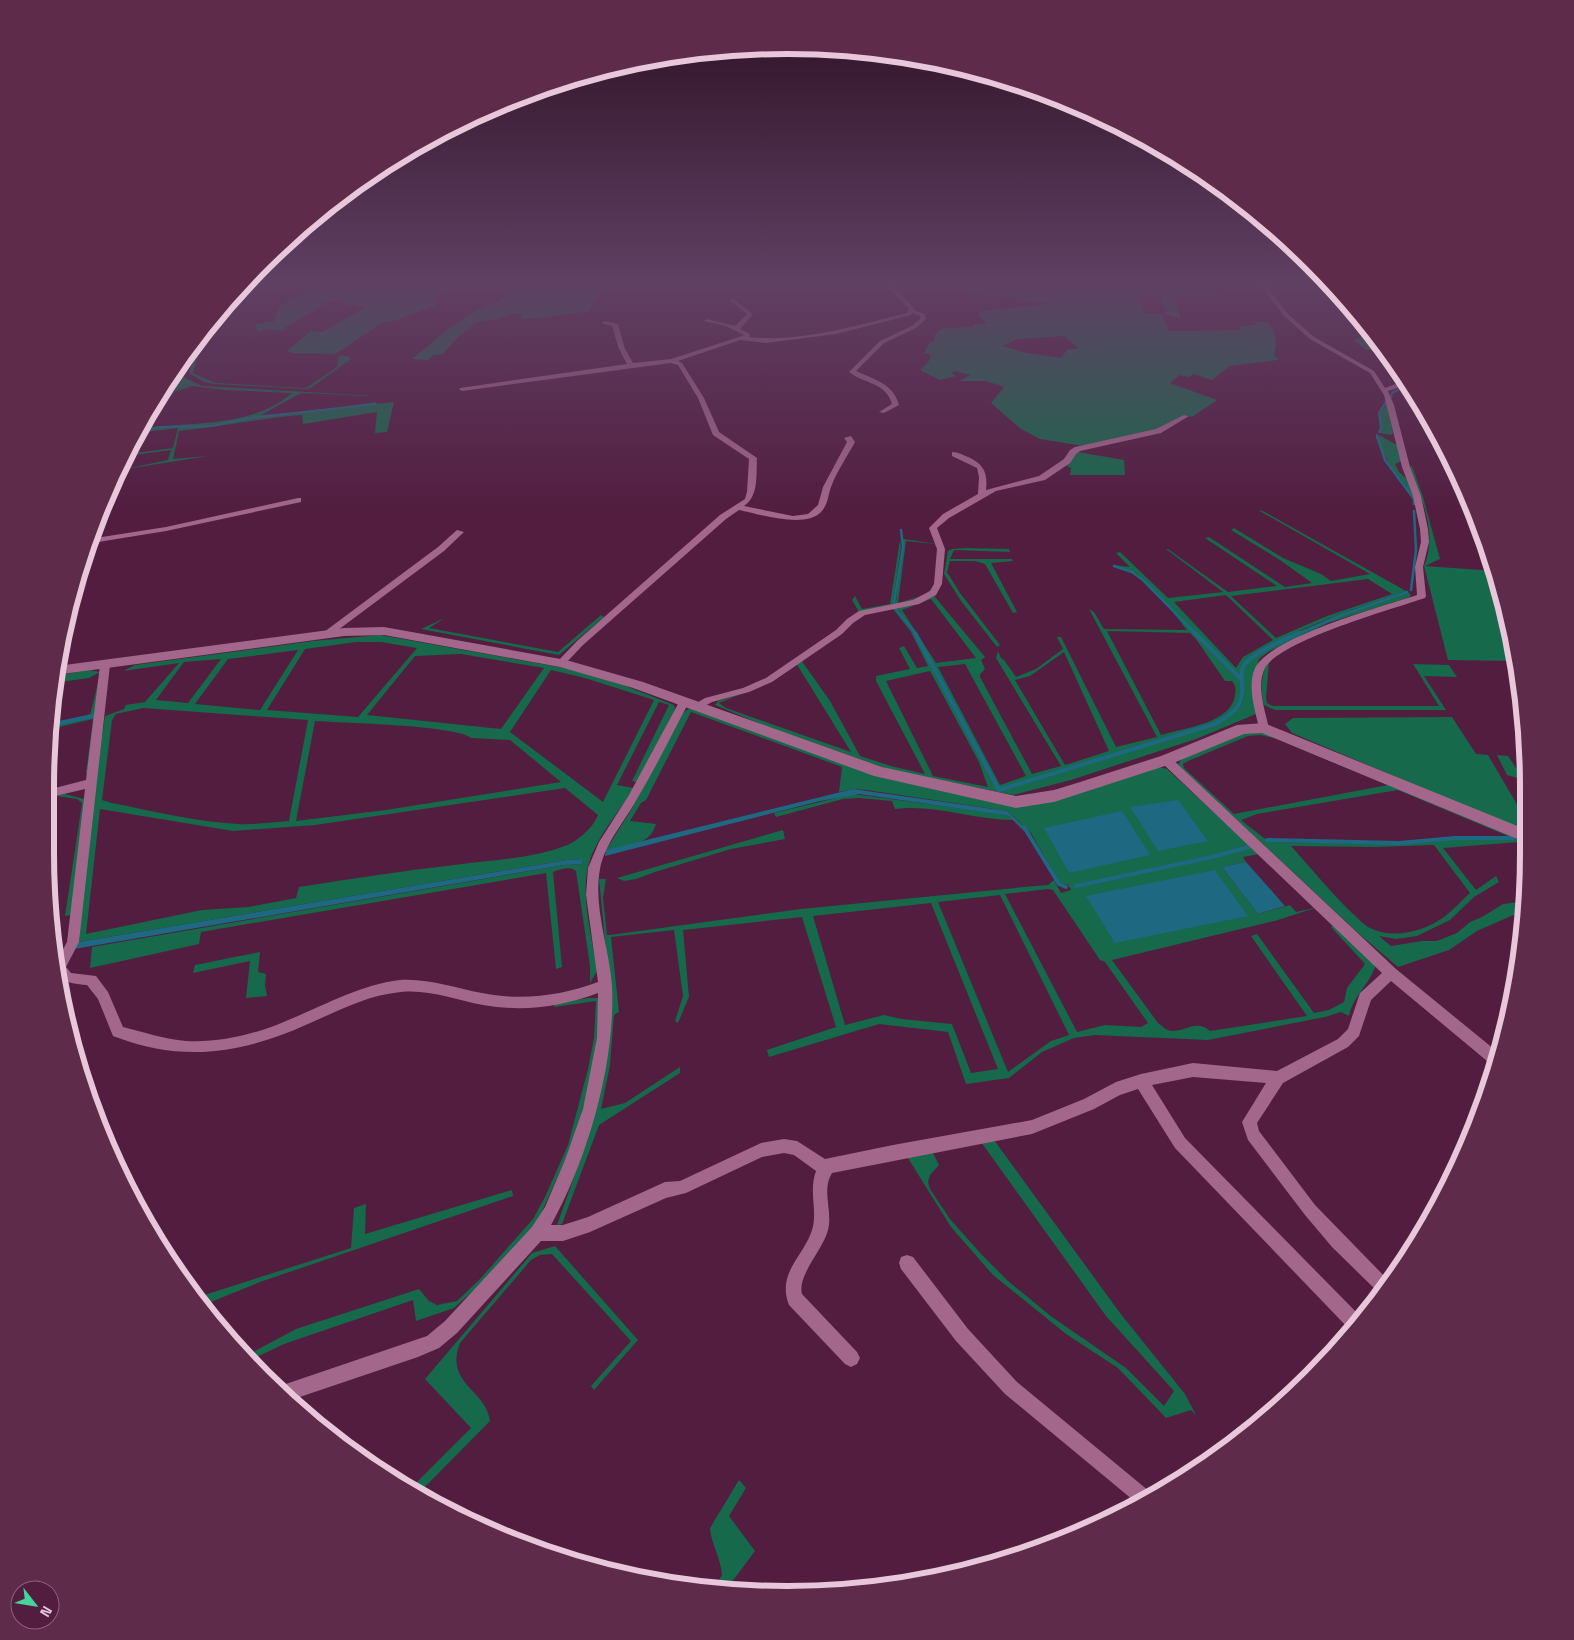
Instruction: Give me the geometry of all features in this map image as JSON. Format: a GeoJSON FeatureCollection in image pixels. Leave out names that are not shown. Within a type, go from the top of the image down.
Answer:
{"type":"FeatureCollection","features":[{"type":"Feature","properties":{"kind":"street"},"geometry":{"type":"LineString","coordinates":[[629,362],[631,366]]}},
{"type":"Feature","properties":{"kind":"street"},"geometry":{"type":"LineString","coordinates":[[462,389],[668,362]]}},
{"type":"Feature","properties":{"kind":"street"},"geometry":{"type":"LineString","coordinates":[[561,663],[580,643],[736,507],[748,500],[751,492],[753,458],[716,433],[701,398],[683,367],[673,362]]}},
{"type":"Feature","properties":{"kind":"street"},"geometry":{"type":"LineString","coordinates":[[862,362],[852,372],[878,382],[891,391],[896,405],[882,412]]}},
{"type":"Feature","properties":{"kind":"street"},"geometry":{"type":"LineString","coordinates":[[1264,728],[1258,700],[1257,682],[1260,668],[1269,657],[1306,636],[1333,625],[1422,596],[1419,567],[1425,542],[1422,519],[1417,496],[1400,447],[1392,405],[1385,390],[1372,372],[1354,362]]}},
{"type":"Feature","properties":{"kind":"street"},"geometry":{"type":"LineString","coordinates":[[1385,390],[1400,385]]}},
{"type":"Feature","properties":{"kind":"street"},"geometry":{"type":"LineString","coordinates":[[290,1391],[432,1342],[474,1304],[538,1233],[559,1192],[590,1109],[604,1038],[605,985],[592,895],[594,868],[603,845],[691,704],[746,690],[769,680],[839,632],[862,613],[916,602],[933,593],[938,584],[941,549],[933,528],[939,520],[982,494],[1002,486],[1042,478],[1067,461],[1073,452],[1078,449],[1158,432],[1186,416]]}},
{"type":"Feature","properties":{"kind":"street"},"geometry":{"type":"LineString","coordinates":[[736,507],[793,518],[810,516],[818,511],[851,442],[848,438]]}},
{"type":"Feature","properties":{"kind":"street"},"geometry":{"type":"LineString","coordinates":[[955,454],[975,463],[982,469],[984,473],[982,494]]}},
{"type":"Feature","properties":{"kind":"street"},"geometry":{"type":"LineString","coordinates":[[97,541],[166,530],[298,500]]}},
{"type":"Feature","properties":{"kind":"street"},"geometry":{"type":"LineString","coordinates":[[327,634],[441,549],[460,532]]}},
{"type":"Feature","properties":{"kind":"street"},"geometry":{"type":"LineString","coordinates":[[64,670],[327,634],[362,630],[384,631],[561,663],[615,678],[691,704],[879,772],[1016,802],[1054,796],[1166,760],[1242,729],[1264,728],[1520,834]]}},
{"type":"Feature","properties":{"kind":"street"},"geometry":{"type":"LineString","coordinates":[[62,962],[73,942],[105,665]]}},
{"type":"Feature","properties":{"kind":"street"},"geometry":{"type":"LineString","coordinates":[[1166,760],[1391,973],[1491,1055]]}},
{"type":"Feature","properties":{"kind":"street"},"geometry":{"type":"LineString","coordinates":[[54,792],[92,783]]}},
{"type":"Feature","properties":{"kind":"street"},"geometry":{"type":"LineString","coordinates":[[1380,1283],[1310,1210],[1253,1136],[1249,1122],[1278,1078],[1343,1043],[1354,1032],[1365,997],[1391,973]]}},
{"type":"Feature","properties":{"kind":"street"},"geometry":{"type":"LineString","coordinates":[[64,974],[68,978],[91,980],[103,996],[118,1032],[185,1047],[207,1046],[243,1040],[274,1032],[352,996],[404,986],[422,987],[494,1001],[522,1004],[588,992],[605,985]]}},
{"type":"Feature","properties":{"kind":"street"},"geometry":{"type":"LineString","coordinates":[[851,1358],[795,1299],[791,1291],[792,1283],[821,1229],[818,1188],[821,1173],[828,1166],[893,1152],[1032,1127],[1089,1104],[1116,1089],[1141,1081],[1193,1070],[1278,1078]]}},
{"type":"Feature","properties":{"kind":"street"},"geometry":{"type":"LineString","coordinates":[[1141,1081],[1180,1142],[1352,1320]]}},
{"type":"Feature","properties":{"kind":"street"},"geometry":{"type":"LineString","coordinates":[[538,1233],[564,1233],[590,1224],[665,1190],[681,1188],[761,1150],[784,1146],[797,1148],[825,1169]]}},
{"type":"Feature","properties":{"kind":"street"},"geometry":{"type":"LineString","coordinates":[[907,1263],[962,1335],[1011,1388],[1141,1495]]}},
{"type":"Feature","properties":{"kind":"green space"},"geometry":{"type":"Polygon","coordinates":[[[193,362],[196,362],[193,373],[215,383],[306,388],[337,367],[338,362],[347,362],[307,389],[215,384],[204,382],[189,373],[193,362]]]}},
{"type":"Feature","properties":{"kind":"green space"},"geometry":{"type":"Polygon","coordinates":[[[928,362],[1266,362],[1230,366],[1212,380],[1193,374],[1189,377],[1180,375],[1170,383],[1217,400],[1192,417],[1186,415],[1156,430],[1084,446],[1040,439],[1021,429],[991,403],[1004,387],[986,381],[959,381],[970,375],[955,371],[951,373],[956,376],[940,380],[920,370],[928,362]]]}},
{"type":"Feature","properties":{"kind":"green space"},"geometry":{"type":"Polygon","coordinates":[[[183,371],[182,375],[187,379],[202,386],[377,396],[301,393],[261,415],[304,412],[376,402],[375,404],[394,402],[387,432],[375,433],[377,412],[303,424],[302,415],[179,431],[173,459],[208,456],[126,469],[168,460],[171,450],[133,455],[134,453],[173,448],[178,428],[146,432],[148,427],[198,424],[239,418],[276,404],[292,393],[226,390],[192,386],[174,392],[166,398],[169,393],[188,385],[169,392],[174,384],[181,381],[178,379],[183,371]]]}},
{"type":"Feature","properties":{"kind":"green space"},"geometry":{"type":"Polygon","coordinates":[[[1386,402],[1393,432],[1392,435],[1379,433],[1382,428],[1379,413],[1384,408],[1386,402]]]}},
{"type":"Feature","properties":{"kind":"green space"},"geometry":{"type":"Polygon","coordinates":[[[1379,435],[1397,445],[1401,461],[1395,464],[1399,472],[1407,479],[1417,502],[1398,480],[1379,445],[1377,439],[1379,435]]]}},
{"type":"Feature","properties":{"kind":"green space"},"geometry":{"type":"Polygon","coordinates":[[[1078,452],[1124,460],[1125,475],[1070,475],[1071,468],[1065,465],[1078,452]]]}},
{"type":"Feature","properties":{"kind":"green space"},"geometry":{"type":"Polygon","coordinates":[[[1412,466],[1423,497],[1440,559],[1425,566],[1487,570],[1495,597],[1509,661],[1448,660],[1424,566],[1428,554],[1429,541],[1427,516],[1409,467],[1412,466]]]}},
{"type":"Feature","properties":{"kind":"green space"},"geometry":{"type":"Polygon","coordinates":[[[1258,510],[1263,511],[1406,591],[1341,614],[1284,638],[1261,651],[1245,664],[1240,677],[1136,573],[1114,565],[1130,567],[1116,553],[1120,552],[1168,598],[1223,592],[1166,549],[1228,592],[1277,586],[1205,538],[1209,537],[1285,587],[1312,583],[1280,560],[1231,530],[1234,528],[1283,558],[1321,574],[1331,581],[1370,574],[1258,510]],[[1368,579],[1231,596],[1276,638],[1327,616],[1392,594],[1368,579]],[[1226,595],[1174,602],[1236,668],[1243,657],[1273,640],[1226,595]]]}},
{"type":"Feature","properties":{"kind":"green space"},"geometry":{"type":"Polygon","coordinates":[[[903,539],[937,544],[936,547],[935,544],[906,541],[898,603],[925,595],[936,585],[926,596],[902,604],[859,612],[852,600],[855,596],[862,609],[890,604],[900,540],[901,547],[893,603],[896,602],[903,539]]]}},
{"type":"Feature","properties":{"kind":"green space"},"geometry":{"type":"Polygon","coordinates":[[[952,549],[1009,549],[1010,552],[954,550],[950,559],[1012,559],[1013,561],[991,563],[1017,612],[1013,613],[985,564],[975,561],[950,561],[947,572],[960,593],[1000,645],[997,647],[961,601],[944,574],[948,551],[952,549]]]}},
{"type":"Feature","properties":{"kind":"green space"},"geometry":{"type":"Polygon","coordinates":[[[1408,592],[1411,595],[1410,597],[1328,623],[1268,652],[1259,659],[1254,676],[1256,714],[1196,739],[1071,780],[1013,795],[891,770],[763,725],[715,705],[718,701],[737,695],[795,665],[770,682],[719,703],[726,708],[851,752],[796,663],[801,660],[830,701],[860,756],[925,774],[876,681],[876,676],[910,669],[899,648],[904,646],[917,668],[928,666],[911,632],[894,608],[912,631],[999,791],[1216,724],[1233,714],[1242,704],[1242,674],[1247,663],[1254,656],[1311,628],[1408,592]],[[930,671],[886,681],[933,776],[988,787],[979,762],[930,671]]]}},
{"type":"Feature","properties":{"kind":"green space"},"geometry":{"type":"Polygon","coordinates":[[[934,593],[935,597],[985,657],[981,660],[985,669],[980,674],[980,677],[1032,774],[1061,766],[996,658],[998,651],[1001,658],[1016,677],[1036,669],[1063,649],[1057,637],[1061,637],[1116,747],[1157,737],[1089,609],[1094,612],[1104,629],[1187,630],[1163,600],[1240,679],[1240,701],[1233,711],[1215,723],[999,790],[914,631],[897,608],[934,593]],[[931,599],[902,610],[936,663],[976,658],[931,599]],[[1107,631],[1161,735],[1206,723],[1225,712],[1232,704],[1235,695],[1236,689],[1234,684],[1232,681],[1225,681],[1190,633],[1107,631]],[[1064,652],[1030,676],[1015,680],[1065,765],[1109,751],[1064,652]],[[965,664],[938,667],[1000,785],[1026,776],[965,664]]]}},
{"type":"Feature","properties":{"kind":"green space"},"geometry":{"type":"Polygon","coordinates":[[[601,615],[604,617],[559,655],[421,629],[445,618],[429,628],[558,652],[601,615]]]}},
{"type":"Feature","properties":{"kind":"green space"},"geometry":{"type":"Polygon","coordinates":[[[380,635],[570,669],[623,685],[674,705],[675,709],[637,782],[632,781],[669,705],[659,702],[617,785],[634,788],[603,834],[589,864],[586,878],[587,910],[597,971],[590,983],[590,966],[576,871],[568,868],[553,872],[562,967],[556,969],[546,873],[201,932],[199,944],[90,968],[92,947],[564,865],[582,864],[583,859],[567,860],[79,942],[92,804],[105,716],[124,709],[126,705],[145,702],[179,663],[123,671],[135,665],[313,641],[380,635]],[[356,642],[305,649],[267,710],[358,717],[417,648],[381,642],[356,642]],[[298,650],[228,659],[195,704],[260,710],[298,650]],[[461,654],[415,656],[367,715],[501,729],[544,668],[461,654]],[[221,659],[184,662],[156,700],[188,703],[221,659]],[[551,670],[510,732],[603,802],[654,700],[585,678],[551,670]],[[143,708],[116,714],[112,720],[102,800],[175,816],[222,823],[251,824],[289,821],[308,720],[143,708]],[[315,721],[296,821],[386,810],[561,782],[510,740],[471,738],[444,730],[422,727],[315,721]],[[565,788],[315,825],[233,831],[100,809],[86,934],[202,910],[248,907],[296,898],[299,887],[396,872],[509,859],[549,851],[578,839],[588,830],[598,815],[565,788]]]}},
{"type":"Feature","properties":{"kind":"green space"},"geometry":{"type":"Polygon","coordinates":[[[1269,662],[1266,698],[1267,703],[1273,706],[1439,706],[1413,664],[1449,665],[1457,677],[1424,676],[1446,710],[1275,710],[1264,705],[1262,695],[1264,670],[1269,662]]]}},
{"type":"Feature","properties":{"kind":"green space"},"geometry":{"type":"Polygon","coordinates":[[[89,670],[100,672],[89,678],[62,682],[63,675],[89,670]]]}},
{"type":"Feature","properties":{"kind":"green space"},"geometry":{"type":"Polygon","coordinates":[[[99,679],[91,773],[86,773],[93,719],[56,728],[57,724],[86,717],[57,722],[90,715],[99,679]]]}},
{"type":"Feature","properties":{"kind":"green space"},"geometry":{"type":"Polygon","coordinates":[[[690,708],[854,766],[1014,805],[1159,767],[1167,769],[1259,854],[1243,857],[1246,862],[1222,867],[1258,914],[1290,905],[1296,912],[1318,907],[1278,920],[1112,960],[1158,1023],[1168,1030],[1177,1031],[1191,1026],[1201,1026],[1210,1031],[1307,1016],[1251,936],[1257,934],[1314,1013],[1329,1010],[1344,1002],[1347,988],[1365,964],[1331,927],[1335,925],[1376,964],[1374,971],[1354,1002],[1349,1016],[1341,1012],[1325,1017],[1208,1040],[1094,1035],[1074,1038],[1042,1052],[1009,1078],[966,1084],[948,1032],[879,1024],[769,1057],[767,1050],[836,1027],[802,917],[683,930],[689,997],[678,1023],[675,1021],[683,996],[674,930],[611,937],[619,1012],[614,1015],[610,1065],[601,1109],[625,1103],[680,1067],[680,1073],[599,1125],[562,1224],[557,1225],[589,1135],[607,961],[599,879],[606,879],[603,898],[607,935],[801,909],[1048,885],[1054,880],[1061,893],[1071,890],[1068,885],[1060,883],[1031,833],[1007,811],[867,790],[853,789],[839,792],[842,767],[691,712],[646,800],[641,803],[630,821],[656,824],[653,831],[643,841],[636,844],[606,850],[631,810],[684,712],[690,708]],[[1250,848],[1076,885],[1212,858],[1250,848]],[[1053,890],[1005,894],[1077,1032],[1105,1025],[1141,1027],[1148,1023],[1105,962],[1100,960],[1053,890]],[[1000,895],[938,902],[1008,1072],[1051,1041],[1069,1035],[1000,895]],[[931,903],[813,916],[845,1025],[884,1015],[901,1019],[952,1024],[971,1073],[998,1069],[931,903]]]}},
{"type":"Feature","properties":{"kind":"green space"},"geometry":{"type":"Polygon","coordinates":[[[1452,717],[1476,754],[1488,755],[1520,809],[1520,829],[1292,733],[1285,724],[1293,718],[1452,717]]]}},
{"type":"Feature","properties":{"kind":"green space"},"geometry":{"type":"Polygon","coordinates":[[[1259,731],[1288,739],[1520,838],[1520,842],[1443,848],[1476,890],[1496,876],[1499,882],[1474,897],[1450,920],[1417,936],[1396,939],[1379,936],[1391,946],[1422,941],[1437,941],[1457,933],[1470,922],[1503,904],[1519,902],[1518,914],[1477,931],[1449,950],[1398,967],[1357,932],[1179,766],[1178,764],[1183,757],[1245,732],[1259,731]],[[1260,735],[1248,736],[1188,761],[1183,764],[1184,768],[1234,814],[1388,785],[1277,739],[1260,735]],[[1398,790],[1257,814],[1241,820],[1269,842],[1400,844],[1456,839],[1515,839],[1398,790]],[[1434,845],[1376,847],[1291,846],[1329,889],[1366,926],[1377,931],[1397,934],[1427,927],[1436,922],[1470,893],[1434,845]]]}},
{"type":"Feature","properties":{"kind":"green space"},"geometry":{"type":"Polygon","coordinates":[[[1497,755],[1508,756],[1520,774],[1520,779],[1507,775],[1497,755]]]}},
{"type":"Feature","properties":{"kind":"green space"},"geometry":{"type":"Polygon","coordinates":[[[65,794],[84,799],[71,915],[65,916],[82,803],[77,799],[56,796],[65,794]]]}},
{"type":"Feature","properties":{"kind":"green space"},"geometry":{"type":"Polygon","coordinates":[[[853,794],[995,813],[1009,816],[1013,820],[983,818],[939,810],[895,809],[892,801],[859,798],[843,799],[776,817],[774,813],[853,794]]]}},
{"type":"Feature","properties":{"kind":"green space"},"geometry":{"type":"Polygon","coordinates":[[[783,830],[785,839],[731,849],[636,879],[624,881],[617,878],[783,830]]]}},
{"type":"Feature","properties":{"kind":"green space"},"geometry":{"type":"Polygon","coordinates":[[[260,952],[258,972],[266,974],[267,996],[246,998],[250,961],[193,973],[195,965],[260,952]]]}},
{"type":"Feature","properties":{"kind":"green space"},"geometry":{"type":"Polygon","coordinates":[[[599,998],[598,1038],[593,1071],[575,1139],[538,1220],[527,1235],[454,1308],[416,1321],[413,1300],[284,1344],[256,1357],[252,1353],[296,1329],[419,1289],[429,1301],[437,1305],[457,1301],[480,1279],[533,1219],[568,1145],[594,1038],[596,1001],[554,1007],[554,1003],[599,998]]]}},
{"type":"Feature","properties":{"kind":"green space"},"geometry":{"type":"Polygon","coordinates":[[[994,1140],[1120,1313],[1185,1394],[1196,1415],[1191,1410],[1166,1418],[1118,1368],[1066,1334],[993,1275],[951,1227],[906,1155],[932,1151],[939,1165],[930,1175],[928,1182],[930,1189],[950,1219],[982,1255],[1008,1281],[1052,1317],[1126,1368],[1164,1406],[1174,1391],[1106,1316],[981,1142],[994,1140]]]}},
{"type":"Feature","properties":{"kind":"green space"},"geometry":{"type":"Polygon","coordinates":[[[512,1190],[513,1196],[260,1282],[208,1303],[203,1296],[351,1248],[354,1208],[366,1204],[365,1234],[512,1190]]]}},
{"type":"Feature","properties":{"kind":"green space"},"geometry":{"type":"Polygon","coordinates":[[[555,1246],[638,1340],[594,1390],[591,1386],[631,1341],[552,1254],[540,1255],[531,1260],[460,1343],[457,1368],[461,1377],[487,1410],[490,1421],[423,1489],[414,1485],[471,1428],[425,1379],[532,1253],[555,1246]]]}},
{"type":"Feature","properties":{"kind":"green space"},"geometry":{"type":"Polygon","coordinates":[[[739,1480],[746,1488],[729,1516],[755,1551],[730,1584],[718,1583],[722,1575],[710,1528],[739,1480]]]}},
{"type":"Feature","properties":{"kind":"water"},"geometry":{"type":"Polygon","coordinates":[[[853,789],[1007,811],[1026,829],[1024,831],[1009,816],[859,794],[820,801],[605,856],[606,850],[853,789]]]}},
{"type":"Feature","properties":{"kind":"water"},"geometry":{"type":"Polygon","coordinates":[[[1178,800],[1208,841],[1158,851],[1130,807],[1178,800]]]}},
{"type":"Feature","properties":{"kind":"water"},"geometry":{"type":"Polygon","coordinates":[[[1122,811],[1150,855],[1069,873],[1044,828],[1122,811]]]}},
{"type":"Feature","properties":{"kind":"water"},"geometry":{"type":"Polygon","coordinates":[[[583,859],[582,864],[564,865],[74,949],[79,942],[567,860],[583,859]]]}},
{"type":"Feature","properties":{"kind":"water"},"geometry":{"type":"Polygon","coordinates":[[[1246,862],[1285,906],[1258,914],[1222,867],[1246,862]]]}},
{"type":"Feature","properties":{"kind":"water"},"geometry":{"type":"Polygon","coordinates":[[[1215,870],[1248,916],[1115,943],[1086,896],[1215,870]]]}},
{"type":"Feature","properties":{"kind":"waterway"},"geometry":{"type":"LineString","coordinates":[[1391,397],[1392,393],[1402,388]]}},
{"type":"Feature","properties":{"kind":"waterway"},"geometry":{"type":"LineString","coordinates":[[1379,432],[1381,428],[1379,413],[1387,400]]}},
{"type":"Feature","properties":{"kind":"waterway"},"geometry":{"type":"LineString","coordinates":[[147,429],[161,427],[212,426],[250,418],[376,404]]}},
{"type":"Feature","properties":{"kind":"waterway"},"geometry":{"type":"LineString","coordinates":[[1377,436],[1385,460],[1414,499],[1414,504]]}},
{"type":"Feature","properties":{"kind":"waterway"},"geometry":{"type":"LineString","coordinates":[[1411,590],[1416,550],[1414,511]]}},
{"type":"Feature","properties":{"kind":"waterway"},"geometry":{"type":"LineString","coordinates":[[894,603],[903,547],[901,530]]}},
{"type":"Feature","properties":{"kind":"waterway"},"geometry":{"type":"LineString","coordinates":[[1114,566],[1132,572],[1143,580],[1196,634]]}},
{"type":"Feature","properties":{"kind":"waterway"},"geometry":{"type":"LineString","coordinates":[[1297,634],[1342,615],[1407,592]]}},
{"type":"Feature","properties":{"kind":"waterway"},"geometry":{"type":"LineString","coordinates":[[895,608],[916,634]]}},
{"type":"Feature","properties":{"kind":"waterway"},"geometry":{"type":"LineString","coordinates":[[915,633],[999,790],[1215,724],[1236,710],[1239,705],[1242,694],[1242,672],[1247,662],[1268,647],[1299,633]]}},
{"type":"Feature","properties":{"kind":"waterway"},"geometry":{"type":"LineString","coordinates":[[1196,634],[1241,679]]}},
{"type":"Feature","properties":{"kind":"waterway"},"geometry":{"type":"LineString","coordinates":[[57,724],[92,716]]}},
{"type":"Feature","properties":{"kind":"waterway"},"geometry":{"type":"LineString","coordinates":[[1024,827],[1059,884],[1066,887]]}},
{"type":"Feature","properties":{"kind":"waterway"},"geometry":{"type":"LineString","coordinates":[[1267,840],[1399,843],[1455,838],[1513,838]]}},
{"type":"Feature","properties":{"kind":"waterway"},"geometry":{"type":"LineString","coordinates":[[1076,886],[1212,857],[1249,847]]}}]}
